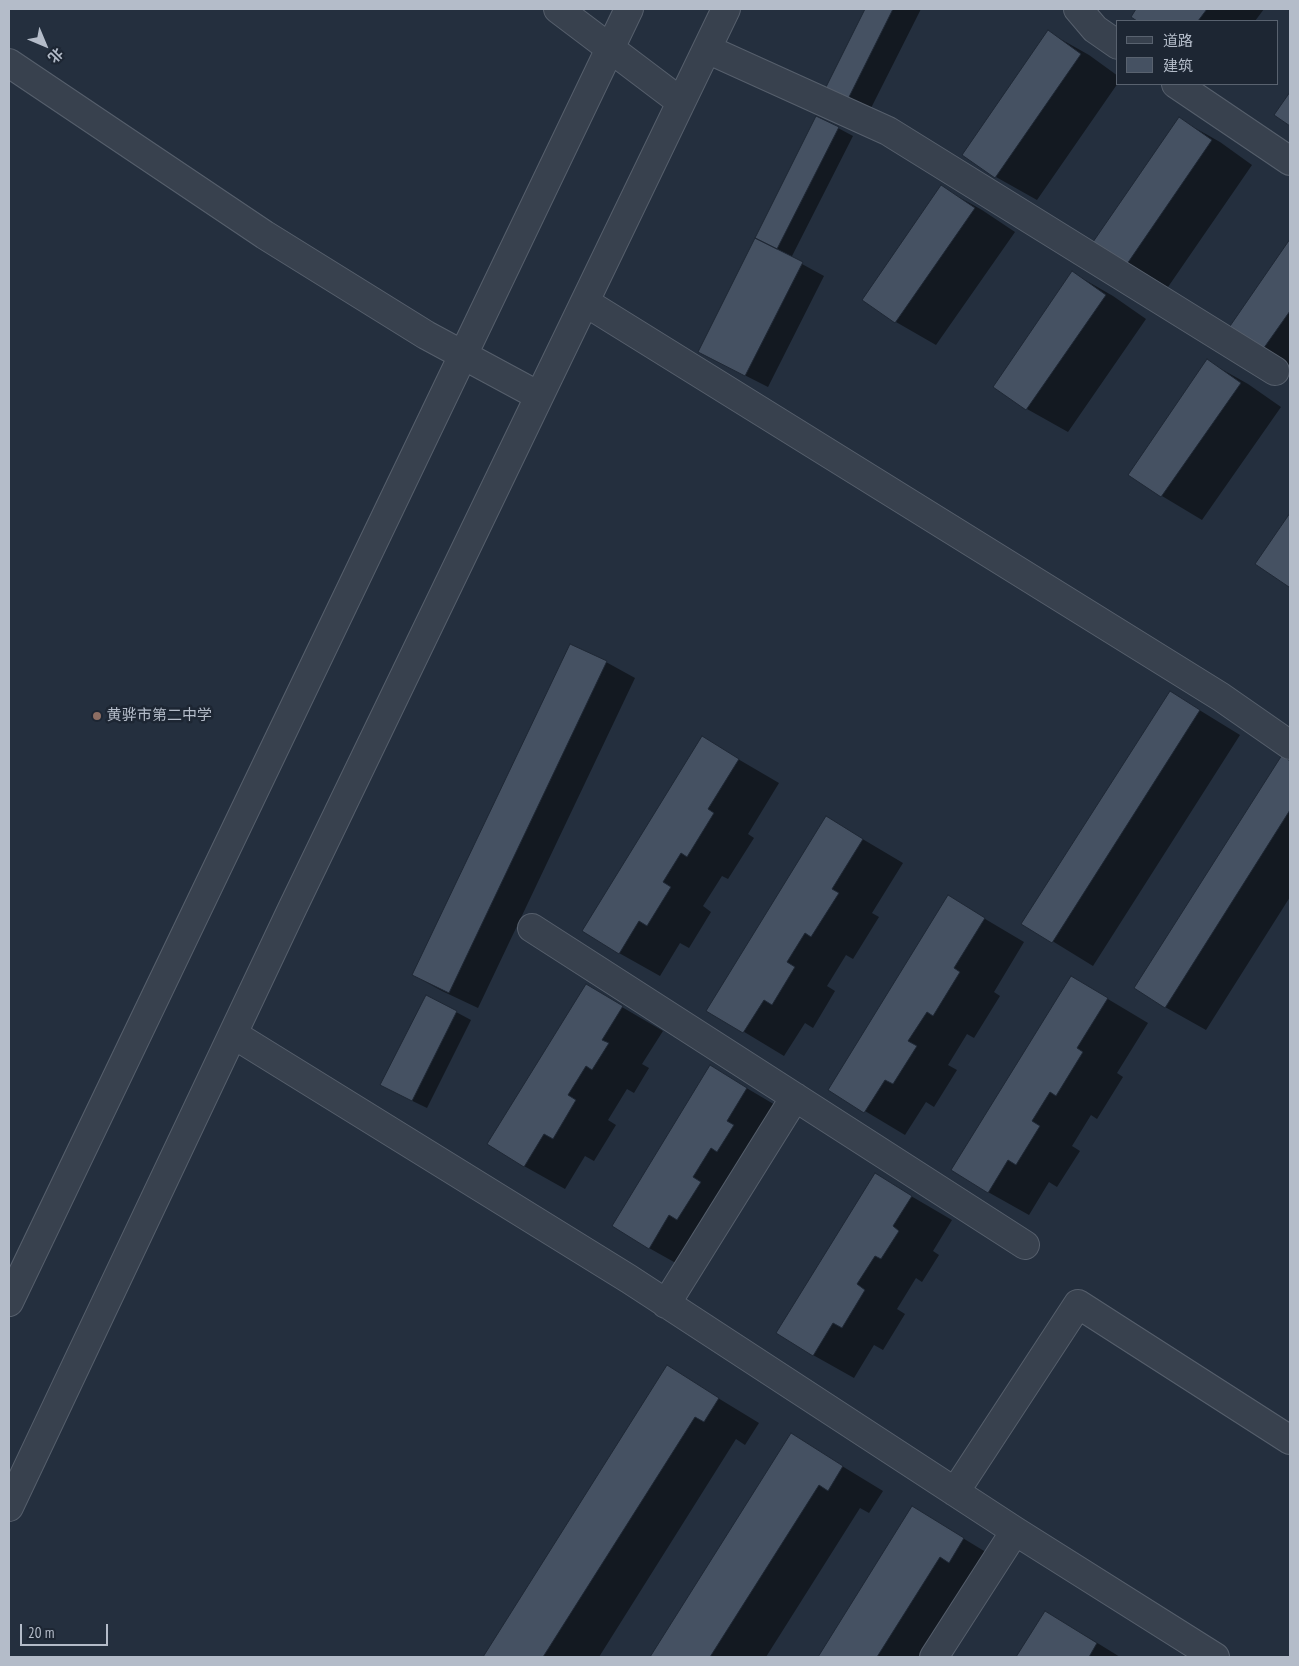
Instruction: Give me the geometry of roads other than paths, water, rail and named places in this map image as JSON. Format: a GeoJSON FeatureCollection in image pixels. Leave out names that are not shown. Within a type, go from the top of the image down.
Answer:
{"type":"FeatureCollection","features":[{"type":"Feature","properties":{"kind":"street"},"geometry":{"type":"LineString","coordinates":[[558,9],[681,102]]}},
{"type":"Feature","properties":{"kind":"street"},"geometry":{"type":"LineString","coordinates":[[9,1302],[629,9]]}},
{"type":"Feature","properties":{"kind":"street"},"geometry":{"type":"LineString","coordinates":[[9,1507],[233,1034],[726,9]]}},
{"type":"Feature","properties":{"kind":"street"},"geometry":{"type":"LineString","coordinates":[[1078,9],[1095,29],[1116,44]]}},
{"type":"Feature","properties":{"kind":"street"},"geometry":{"type":"LineString","coordinates":[[707,48],[888,131],[1275,371]]}},
{"type":"Feature","properties":{"kind":"street"},"geometry":{"type":"LineString","coordinates":[[9,63],[265,235],[426,335],[539,396]]}},
{"type":"Feature","properties":{"kind":"street"},"geometry":{"type":"LineString","coordinates":[[1177,85],[1290,161]]}},
{"type":"Feature","properties":{"kind":"street"},"geometry":{"type":"LineString","coordinates":[[585,302],[1221,697],[1290,745]]}},
{"type":"Feature","properties":{"kind":"street"},"geometry":{"type":"LineString","coordinates":[[532,928],[1025,1245]]}},
{"type":"Feature","properties":{"kind":"street"},"geometry":{"type":"LineString","coordinates":[[233,1034],[666,1304],[1015,1531],[1215,1657]]}},
{"type":"Feature","properties":{"kind":"street"},"geometry":{"type":"LineString","coordinates":[[666,1304],[795,1097]]}},
{"type":"Feature","properties":{"kind":"street"},"geometry":{"type":"LineString","coordinates":[[955,1492],[1078,1304],[1290,1440]]}},
{"type":"Feature","properties":{"kind":"street"},"geometry":{"type":"LineString","coordinates":[[934,1657],[1015,1531]]}},
{"type":"Feature","properties":{"kind":"place","name":"黄骅市第二中学"},"geometry":{"type":"Point","coordinates":[97,716]}}]}
